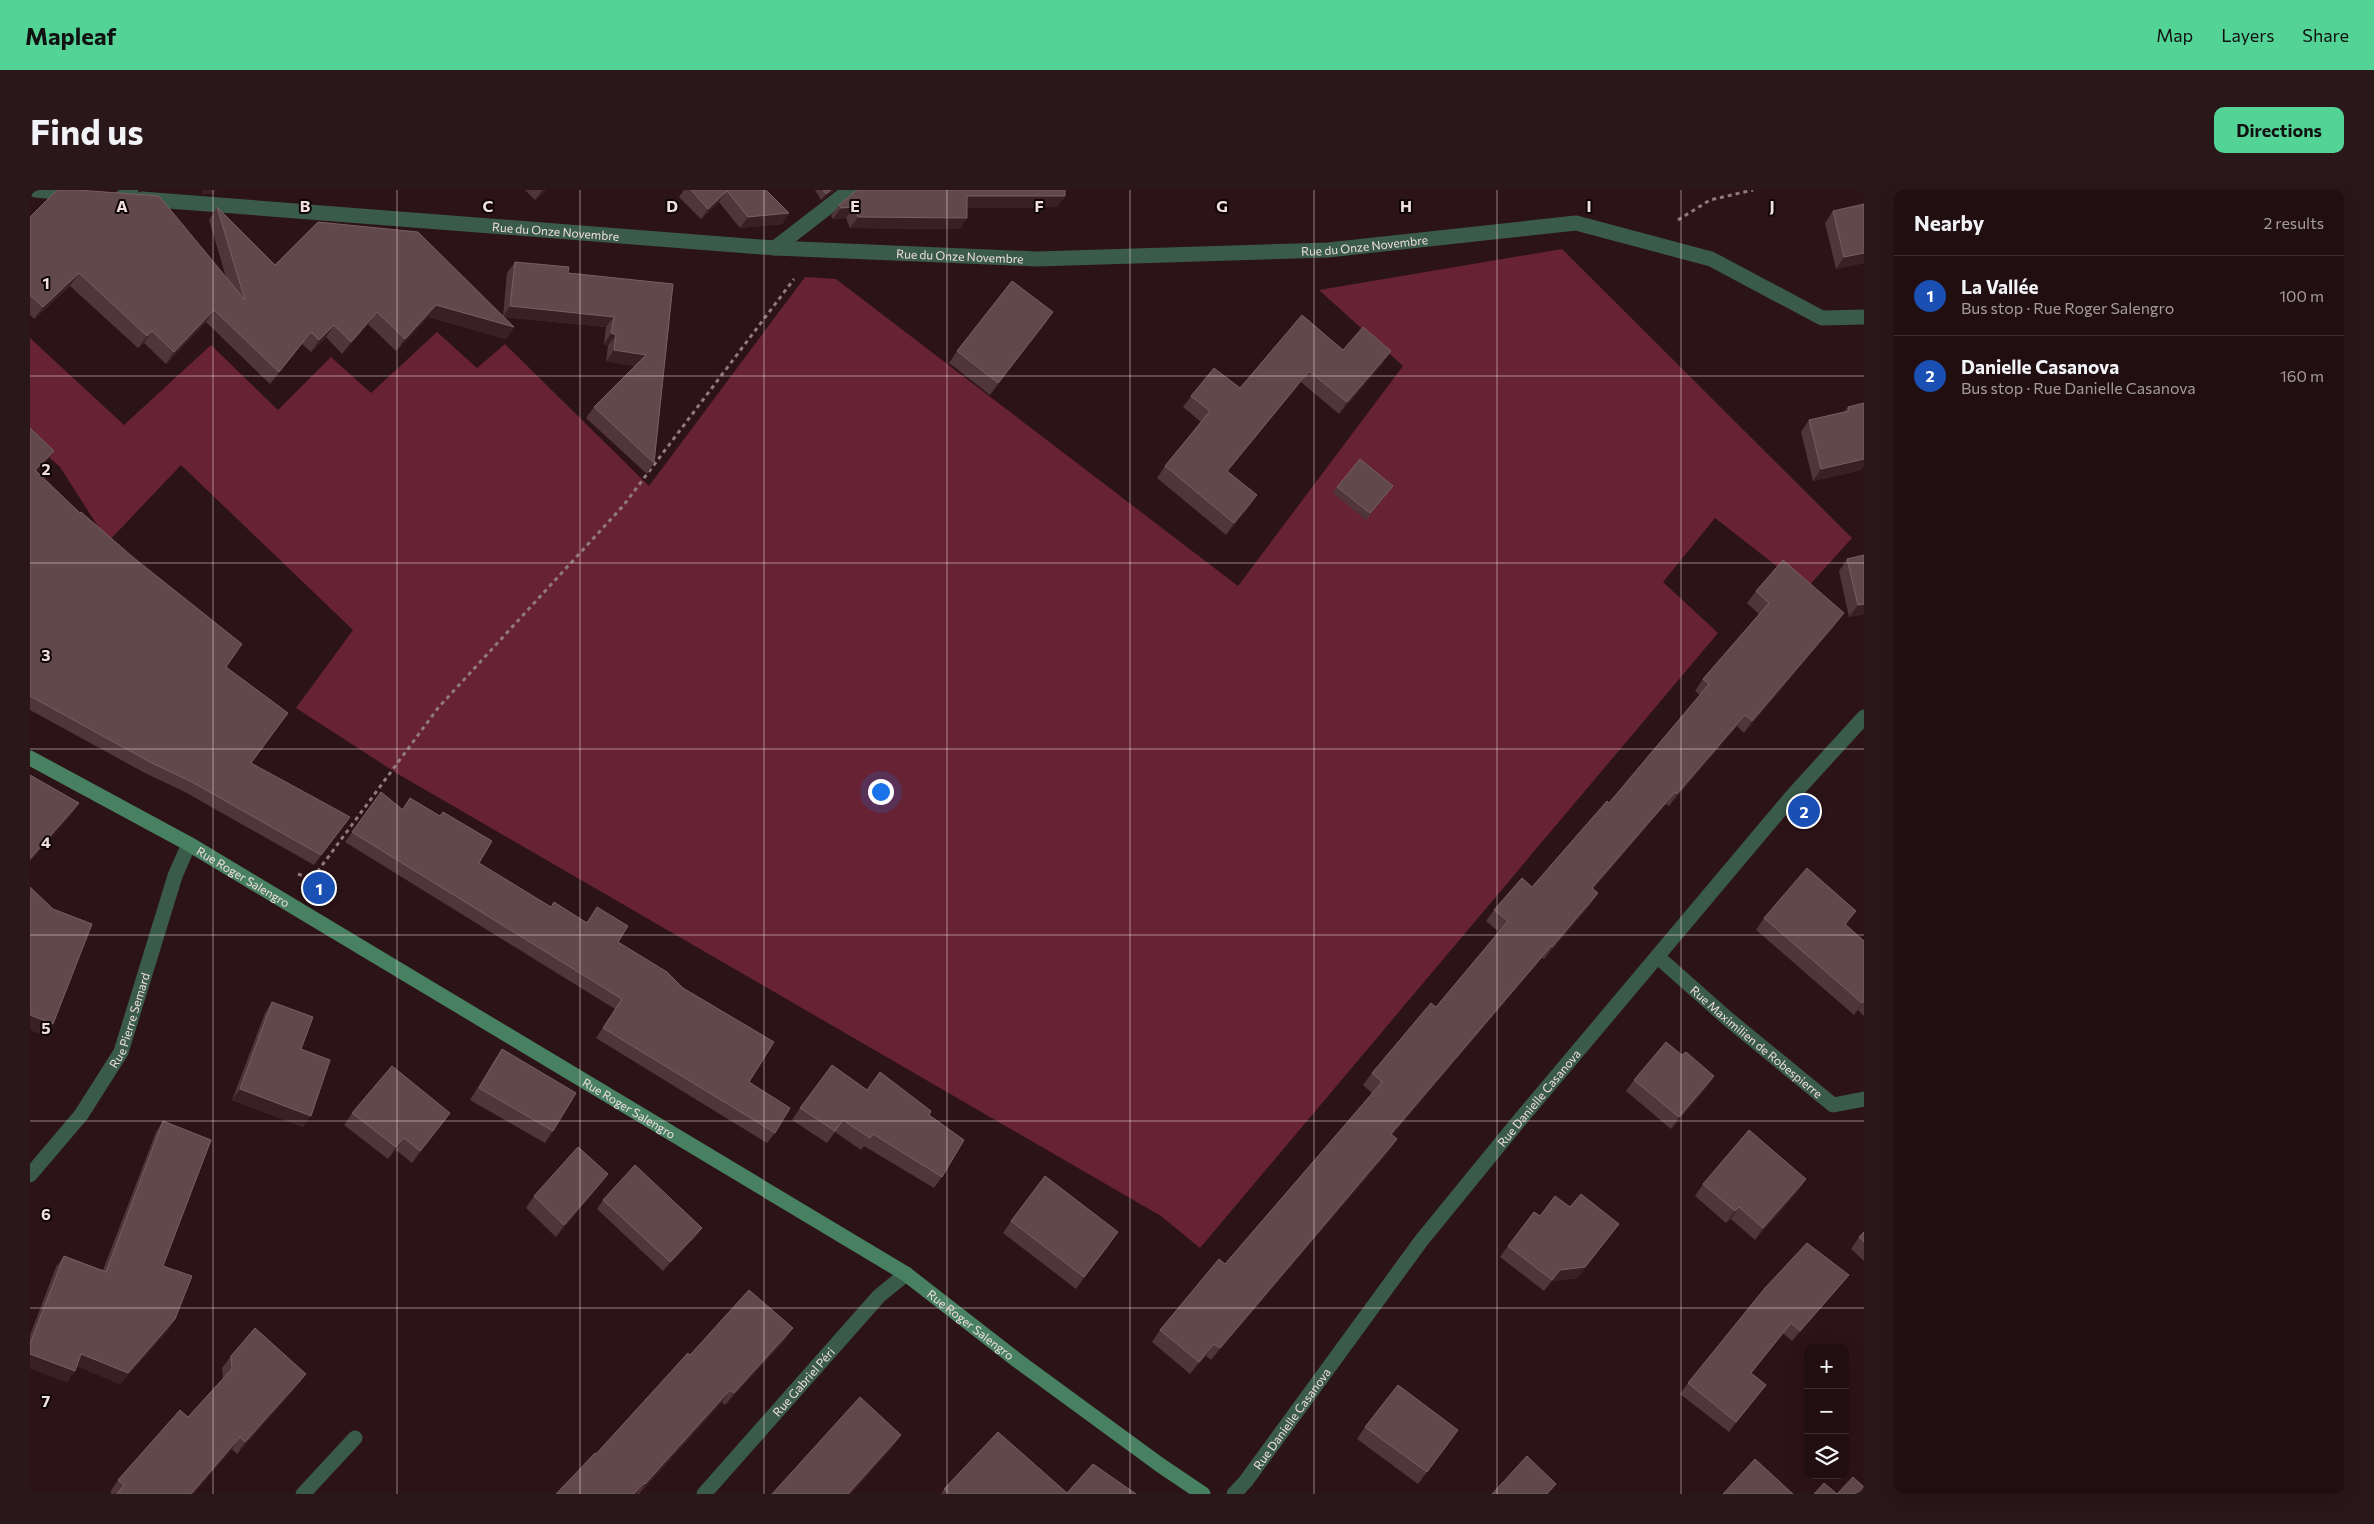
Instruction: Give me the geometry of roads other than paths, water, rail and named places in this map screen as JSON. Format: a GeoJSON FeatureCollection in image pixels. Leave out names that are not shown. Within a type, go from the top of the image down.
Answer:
{"type":"FeatureCollection","features":[{"type":"Feature","properties":{"kind":"street","name":"Rue du Onze Novembre"},"geometry":{"type":"LineString","coordinates":[[36,190],[97,196],[126,194],[774,248],[1037,259],[1318,250],[1576,222],[1711,259],[1822,318],[1864,317]]}},
{"type":"Feature","properties":{"kind":"street"},"geometry":{"type":"LineString","coordinates":[[774,248],[850,190]]}},
{"type":"Feature","properties":{"kind":"street","name":"Rue Danielle Casanova"},"geometry":{"type":"LineString","coordinates":[[1234,1494],[1246,1482],[1421,1241],[1575,1052],[1658,957],[1793,795],[1864,717]]}},
{"type":"Feature","properties":{"kind":"street","name":"Rue Roger Salengro"},"geometry":{"type":"LineString","coordinates":[[30,758],[189,844],[906,1274],[1026,1366],[1160,1465],[1203,1494]]}},
{"type":"Feature","properties":{"kind":"street","name":"Rue Pierre Semard"},"geometry":{"type":"LineString","coordinates":[[30,1175],[81,1115],[121,1052],[175,876],[189,844]]}},
{"type":"Feature","properties":{"kind":"street","name":"Rue Maximilien de Robespierre"},"geometry":{"type":"LineString","coordinates":[[1658,957],[1728,1019],[1833,1105],[1864,1098]]}},
{"type":"Feature","properties":{"kind":"street","name":"Rue Gabriel Péri"},"geometry":{"type":"LineString","coordinates":[[704,1494],[879,1296],[906,1274]]}},
{"type":"Feature","properties":{"kind":"street"},"geometry":{"type":"LineString","coordinates":[[303,1494],[355,1438]]}},
{"type":"Feature","properties":{"kind":"place","name":"Danielle Casanova"},"geometry":{"type":"Point","coordinates":[1804,811]}},
{"type":"Feature","properties":{"kind":"place","name":"La Vallée"},"geometry":{"type":"Point","coordinates":[319,888]}}]}
